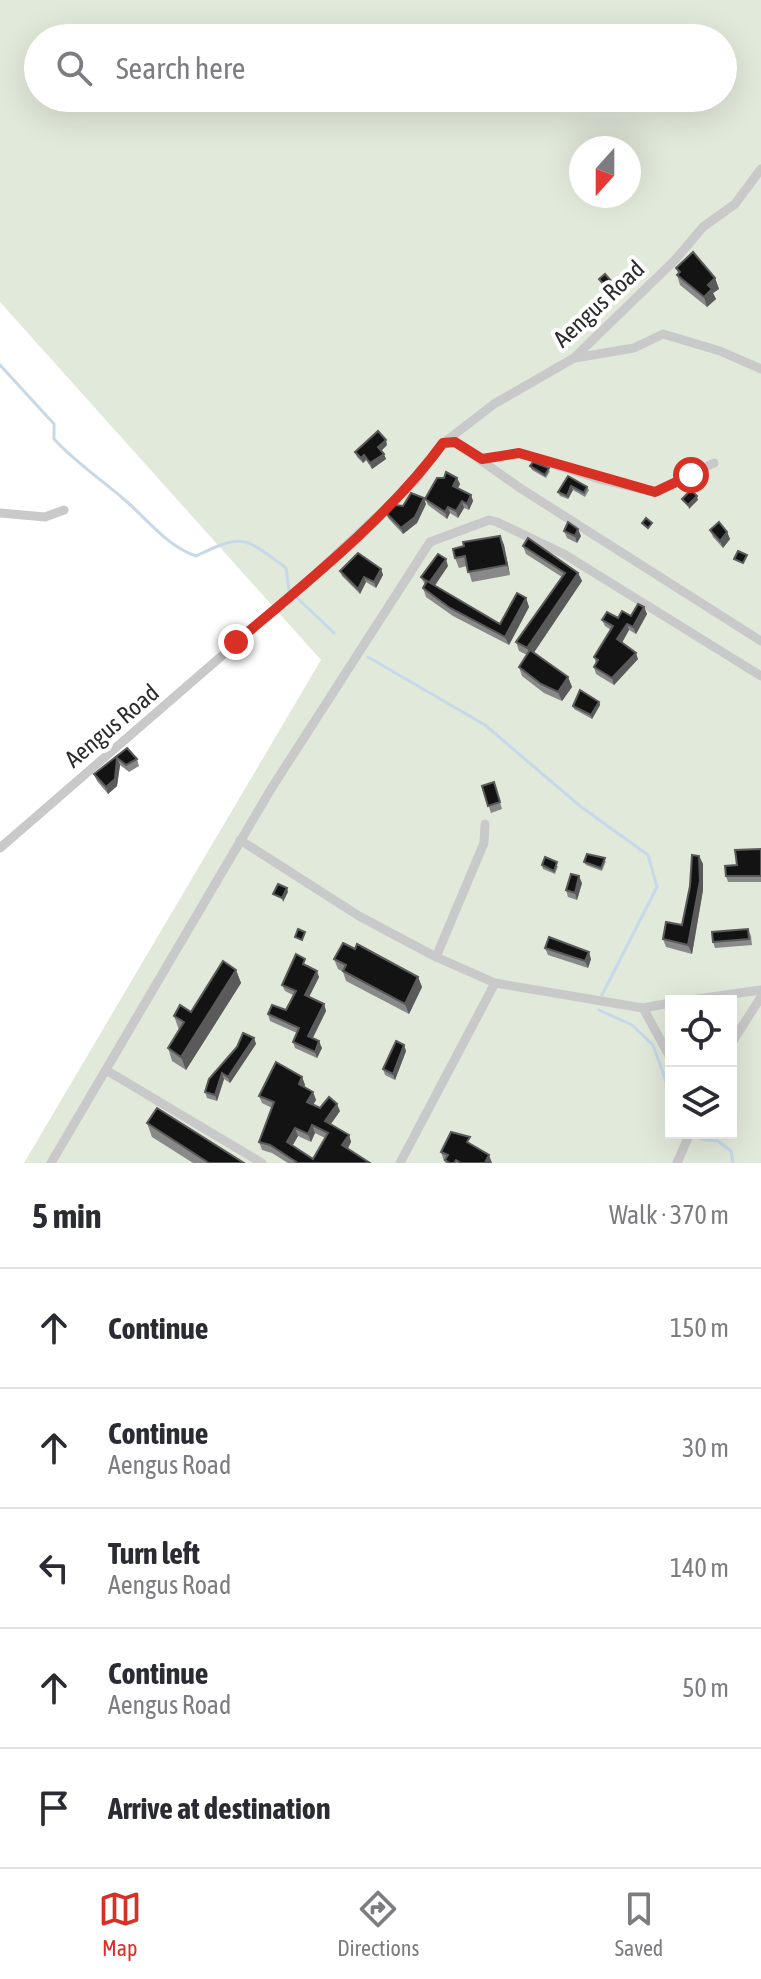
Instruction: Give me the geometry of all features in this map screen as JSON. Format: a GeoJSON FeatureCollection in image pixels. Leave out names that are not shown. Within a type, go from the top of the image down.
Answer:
{"type":"FeatureCollection","features":[{"type":"Feature","properties":{"kind":"street","name":"Aengus Road"},"geometry":{"type":"LineString","coordinates":[[0,848],[285,601],[415,481],[443,443],[494,404],[574,358],[668,267],[703,227],[735,204],[761,169]]}},
{"type":"Feature","properties":{"kind":"street"},"geometry":{"type":"LineString","coordinates":[[574,358],[634,348],[663,334],[720,351],[761,369]]}},
{"type":"Feature","properties":{"kind":"street"},"geometry":{"type":"LineString","coordinates":[[443,443],[455,442],[520,488],[761,641]]}},
{"type":"Feature","properties":{"kind":"street"},"geometry":{"type":"LineString","coordinates":[[482,459],[519,453],[655,492],[714,463]]}},
{"type":"Feature","properties":{"kind":"street"},"geometry":{"type":"LineString","coordinates":[[0,513],[45,517],[64,510]]}},
{"type":"Feature","properties":{"kind":"street"},"geometry":{"type":"LineString","coordinates":[[51,1163],[328,695],[430,542],[462,528],[489,520],[497,522],[564,554],[761,676]]}},
{"type":"Feature","properties":{"kind":"street"},"geometry":{"type":"LineString","coordinates":[[436,957],[484,843],[485,824]]}},
{"type":"Feature","properties":{"kind":"street"},"geometry":{"type":"LineString","coordinates":[[240,840],[359,916],[436,957],[495,983],[643,1008],[665,1004]]}},
{"type":"Feature","properties":{"kind":"street"},"geometry":{"type":"LineString","coordinates":[[400,1163],[495,983]]}},
{"type":"Feature","properties":{"kind":"street"},"geometry":{"type":"LineString","coordinates":[[726,995],[761,990]]}},
{"type":"Feature","properties":{"kind":"street"},"geometry":{"type":"LineString","coordinates":[[737,1035],[761,997]]}},
{"type":"Feature","properties":{"kind":"street"},"geometry":{"type":"LineString","coordinates":[[643,1008],[665,1048]]}},
{"type":"Feature","properties":{"kind":"street"},"geometry":{"type":"LineString","coordinates":[[106,1070],[262,1163]]}},
{"type":"Feature","properties":{"kind":"street"},"geometry":{"type":"LineString","coordinates":[[677,1163],[687,1139]]}},
{"type":"Feature","properties":{"kind":"green space"},"geometry":{"type":"Polygon","coordinates":[[[0,0],[761,0],[761,1163],[24,1163],[321,660],[0,302],[0,0]]]}},
{"type":"Feature","properties":{"kind":"building"},"geometry":{"type":"Polygon","coordinates":[[[693,252],[715,278],[708,285],[712,289],[704,297],[677,275],[680,272],[676,268],[693,252]]]}},
{"type":"Feature","properties":{"kind":"building"},"geometry":{"type":"Polygon","coordinates":[[[605,274],[612,282],[606,287],[599,279],[605,274]]]}},
{"type":"Feature","properties":{"kind":"building"},"geometry":{"type":"Polygon","coordinates":[[[378,431],[386,440],[378,447],[384,454],[370,463],[364,455],[361,458],[355,452],[378,431]]]}},
{"type":"Feature","properties":{"kind":"building"},"geometry":{"type":"Polygon","coordinates":[[[533,462],[549,468],[545,475],[530,466],[533,462]]]}},
{"type":"Feature","properties":{"kind":"building"},"geometry":{"type":"Polygon","coordinates":[[[446,472],[457,478],[453,486],[471,495],[467,504],[462,501],[456,511],[448,507],[445,512],[425,499],[437,478],[444,478],[446,472]]]}},
{"type":"Feature","properties":{"kind":"building"},"geometry":{"type":"Polygon","coordinates":[[[568,476],[587,487],[584,493],[571,486],[567,496],[558,492],[568,476]]]}},
{"type":"Feature","properties":{"kind":"building"},"geometry":{"type":"Polygon","coordinates":[[[691,490],[697,496],[688,505],[682,499],[691,490]]]}},
{"type":"Feature","properties":{"kind":"building"},"geometry":{"type":"Polygon","coordinates":[[[411,493],[424,498],[415,517],[401,528],[386,513],[395,505],[403,506],[411,493]]]}},
{"type":"Feature","properties":{"kind":"building"},"geometry":{"type":"Polygon","coordinates":[[[646,518],[652,523],[648,528],[642,523],[646,518]]]}},
{"type":"Feature","properties":{"kind":"building"},"geometry":{"type":"Polygon","coordinates":[[[568,522],[578,529],[575,536],[564,531],[568,522]]]}},
{"type":"Feature","properties":{"kind":"building"},"geometry":{"type":"Polygon","coordinates":[[[719,522],[727,532],[720,541],[710,530],[719,522]]]}},
{"type":"Feature","properties":{"kind":"building"},"geometry":{"type":"Polygon","coordinates":[[[500,536],[507,565],[468,572],[465,556],[455,558],[453,549],[464,546],[463,542],[500,536]]]}},
{"type":"Feature","properties":{"kind":"building"},"geometry":{"type":"Polygon","coordinates":[[[528,538],[578,573],[527,648],[516,642],[565,573],[523,546],[528,538]]]}},
{"type":"Feature","properties":{"kind":"building"},"geometry":{"type":"Polygon","coordinates":[[[738,551],[747,555],[743,563],[734,559],[738,551]]]}},
{"type":"Feature","properties":{"kind":"building"},"geometry":{"type":"Polygon","coordinates":[[[358,553],[381,569],[374,582],[364,577],[358,589],[340,571],[358,553]]]}},
{"type":"Feature","properties":{"kind":"building"},"geometry":{"type":"Polygon","coordinates":[[[438,554],[446,559],[429,583],[421,577],[438,554]]]}},
{"type":"Feature","properties":{"kind":"building"},"geometry":{"type":"Polygon","coordinates":[[[427,581],[500,624],[517,593],[526,598],[505,637],[450,608],[423,588],[427,581]]]}},
{"type":"Feature","properties":{"kind":"building"},"geometry":{"type":"Polygon","coordinates":[[[638,604],[644,607],[633,627],[627,624],[617,639],[636,653],[612,678],[594,667],[598,660],[594,657],[613,626],[602,620],[607,612],[618,618],[622,611],[631,616],[638,604]]]}},
{"type":"Feature","properties":{"kind":"building"},"geometry":{"type":"Polygon","coordinates":[[[530,650],[568,677],[558,692],[541,684],[519,667],[530,650]]]}},
{"type":"Feature","properties":{"kind":"building"},"geometry":{"type":"Polygon","coordinates":[[[580,690],[599,702],[591,715],[573,706],[580,690]]]}},
{"type":"Feature","properties":{"kind":"building"},"geometry":{"type":"Polygon","coordinates":[[[127,748],[137,759],[126,765],[117,758],[115,779],[106,787],[94,774],[127,748]]]}},
{"type":"Feature","properties":{"kind":"building"},"geometry":{"type":"Polygon","coordinates":[[[494,782],[500,802],[488,806],[482,786],[494,782]]]}},
{"type":"Feature","properties":{"kind":"building"},"geometry":{"type":"Polygon","coordinates":[[[761,849],[761,876],[726,876],[725,866],[737,865],[735,850],[761,849]]]}},
{"type":"Feature","properties":{"kind":"building"},"geometry":{"type":"Polygon","coordinates":[[[587,854],[605,858],[601,868],[584,862],[587,854]]]}},
{"type":"Feature","properties":{"kind":"building"},"geometry":{"type":"Polygon","coordinates":[[[692,855],[699,856],[700,881],[688,945],[663,939],[666,922],[682,925],[690,886],[692,855]]]}},
{"type":"Feature","properties":{"kind":"building"},"geometry":{"type":"Polygon","coordinates":[[[545,857],[557,862],[554,871],[542,865],[545,857]]]}},
{"type":"Feature","properties":{"kind":"building"},"geometry":{"type":"Polygon","coordinates":[[[571,874],[579,876],[575,893],[566,890],[571,874]]]}},
{"type":"Feature","properties":{"kind":"building"},"geometry":{"type":"Polygon","coordinates":[[[278,884],[287,888],[282,898],[273,894],[278,884]]]}},
{"type":"Feature","properties":{"kind":"building"},"geometry":{"type":"Polygon","coordinates":[[[298,929],[305,932],[302,940],[295,937],[298,929]]]}},
{"type":"Feature","properties":{"kind":"building"},"geometry":{"type":"Polygon","coordinates":[[[748,929],[749,939],[713,942],[712,932],[748,929]]]}},
{"type":"Feature","properties":{"kind":"building"},"geometry":{"type":"Polygon","coordinates":[[[549,937],[589,952],[585,961],[545,948],[549,937]]]}},
{"type":"Feature","properties":{"kind":"building"},"geometry":{"type":"Polygon","coordinates":[[[343,943],[355,949],[357,944],[418,977],[405,1004],[343,971],[346,965],[334,959],[343,943]]]}},
{"type":"Feature","properties":{"kind":"building"},"geometry":{"type":"Polygon","coordinates":[[[296,954],[305,959],[303,964],[317,971],[305,995],[324,1004],[308,1036],[319,1041],[315,1052],[293,1042],[299,1028],[268,1014],[272,1005],[286,1010],[296,991],[282,985],[296,954]]]}},
{"type":"Feature","properties":{"kind":"building"},"geometry":{"type":"Polygon","coordinates":[[[223,961],[236,970],[181,1057],[168,1048],[184,1022],[174,1016],[180,1005],[191,1012],[223,961]]]}},
{"type":"Feature","properties":{"kind":"building"},"geometry":{"type":"Polygon","coordinates":[[[243,1033],[254,1038],[228,1077],[222,1073],[215,1095],[205,1092],[209,1079],[237,1047],[243,1033]]]}},
{"type":"Feature","properties":{"kind":"building"},"geometry":{"type":"Polygon","coordinates":[[[396,1041],[404,1045],[393,1074],[383,1069],[396,1041]]]}},
{"type":"Feature","properties":{"kind":"building"},"geometry":{"type":"Polygon","coordinates":[[[276,1062],[302,1077],[299,1084],[313,1092],[307,1102],[320,1108],[329,1097],[337,1104],[325,1121],[349,1135],[342,1145],[370,1163],[298,1163],[270,1145],[259,1142],[274,1102],[259,1096],[276,1062]],[[312,1125],[308,1134],[295,1128],[287,1142],[313,1159],[328,1133],[312,1125]]]}},
{"type":"Feature","properties":{"kind":"building"},"geometry":{"type":"Polygon","coordinates":[[[157,1108],[244,1163],[209,1163],[147,1123],[157,1108]]]}},
{"type":"Feature","properties":{"kind":"building"},"geometry":{"type":"Polygon","coordinates":[[[451,1132],[470,1137],[467,1142],[489,1155],[485,1163],[461,1163],[456,1160],[450,1163],[445,1160],[448,1155],[441,1152],[451,1132]]]}},
{"type":"Feature","properties":{"kind":"waterway"},"geometry":{"type":"LineString","coordinates":[[0,365],[54,424],[54,439],[167,540],[196,556],[234,542],[243,542],[261,550],[286,568],[289,590],[334,633]]}},
{"type":"Feature","properties":{"kind":"waterway"},"geometry":{"type":"LineString","coordinates":[[368,657],[485,725],[580,806],[648,855],[657,887],[602,995]]}},
{"type":"Feature","properties":{"kind":"waterway"},"geometry":{"type":"LineString","coordinates":[[599,1010],[632,1025],[653,1045],[665,1078]]}},
{"type":"Feature","properties":{"kind":"waterway"},"geometry":{"type":"LineString","coordinates":[[701,1139],[718,1141],[731,1151],[733,1163]]}},
{"type":"Feature","properties":{"kind":"route"},"geometry":{"type":"LineString","coordinates":[[236,642],[307,582],[415,481],[443,443],[455,442],[482,459],[519,453],[599,479],[655,492],[691,475]]}}]}
